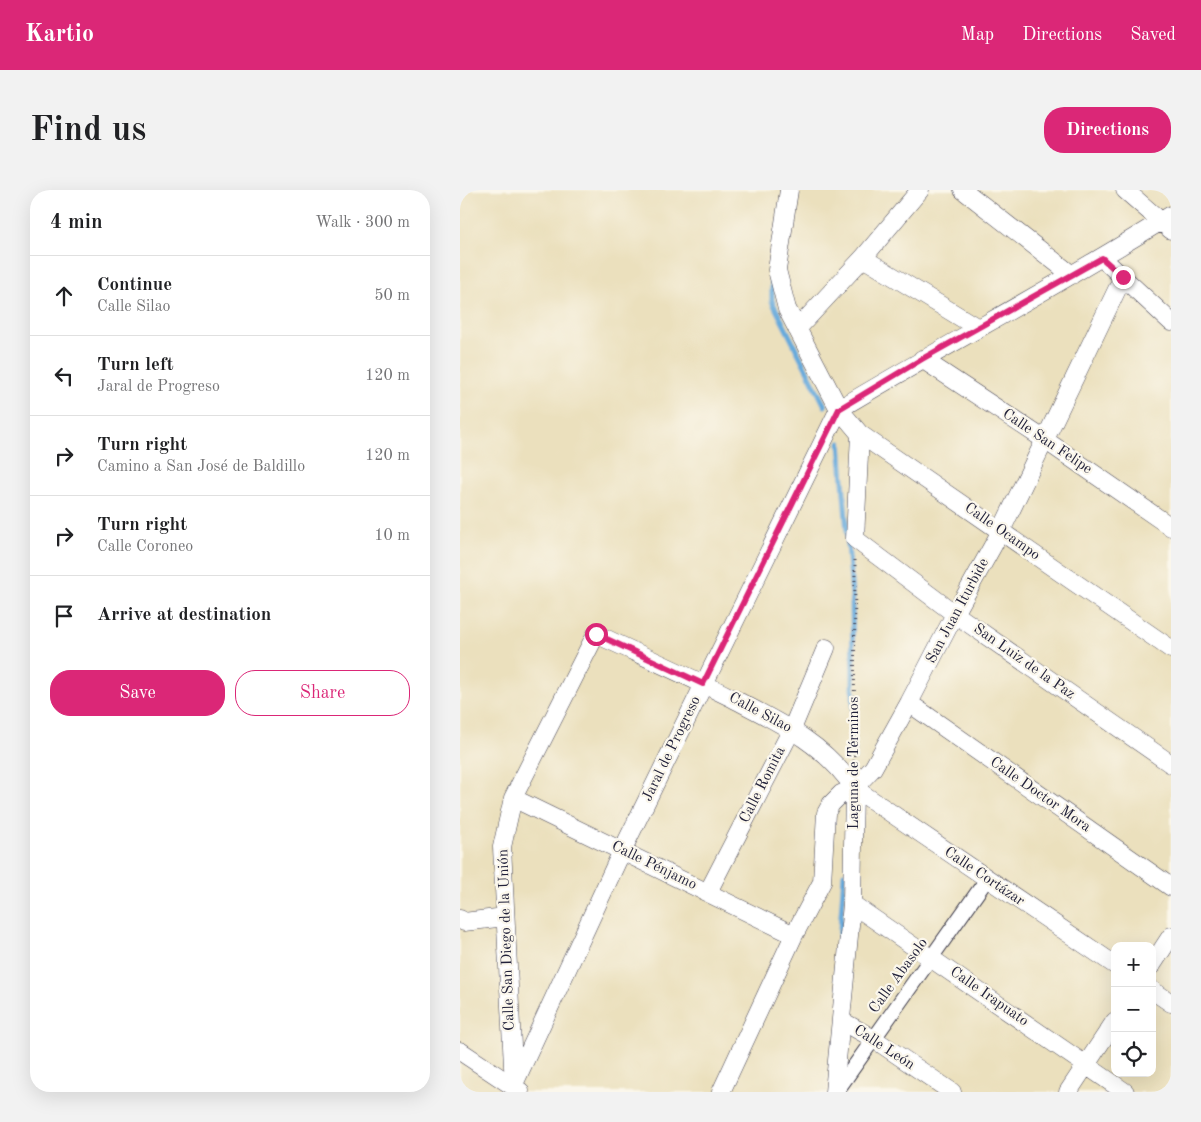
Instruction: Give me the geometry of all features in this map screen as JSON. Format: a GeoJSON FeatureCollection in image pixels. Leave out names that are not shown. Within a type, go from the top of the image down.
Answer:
{"type":"FeatureCollection","features":[{"type":"Feature","properties":{"kind":"street","name":"Calle Ocampo"},"geometry":{"type":"LineString","coordinates":[[789,190],[777,270],[787,309],[839,409],[860,434],[1171,649]]}},
{"type":"Feature","properties":{"kind":"street"},"geometry":{"type":"LineString","coordinates":[[796,329],[863,258],[920,190]]}},
{"type":"Feature","properties":{"kind":"street"},"geometry":{"type":"LineString","coordinates":[[962,190],[1072,275]]}},
{"type":"Feature","properties":{"kind":"street"},"geometry":{"type":"LineString","coordinates":[[839,409],[922,359],[1168,222],[1125,190]]}},
{"type":"Feature","properties":{"kind":"street"},"geometry":{"type":"LineString","coordinates":[[863,258],[978,328]]}},
{"type":"Feature","properties":{"kind":"street"},"geometry":{"type":"LineString","coordinates":[[1102,258],[1171,322]]}},
{"type":"Feature","properties":{"kind":"street","name":"San Juan Iturbide"},"geometry":{"type":"LineString","coordinates":[[721,1092],[794,935],[822,882],[826,813],[831,804],[841,794],[854,788],[872,768],[909,704],[955,614],[1001,531],[1123,277]]}},
{"type":"Feature","properties":{"kind":"street","name":"Calle San Felipe"},"geometry":{"type":"LineString","coordinates":[[922,359],[1045,440],[1171,527]]}},
{"type":"Feature","properties":{"kind":"street","name":"Jaral de Progreso"},"geometry":{"type":"LineString","coordinates":[[515,1090],[622,851],[839,409]]}},
{"type":"Feature","properties":{"kind":"street"},"geometry":{"type":"LineString","coordinates":[[855,539],[860,434]]}},
{"type":"Feature","properties":{"kind":"street","name":"San Luiz de la Paz"},"geometry":{"type":"LineString","coordinates":[[855,539],[955,614],[1171,764]]}},
{"type":"Feature","properties":{"kind":"street","name":"Calle Silao"},"geometry":{"type":"LineString","coordinates":[[596,634],[703,684],[792,729],[825,754],[842,770],[854,788]]}},
{"type":"Feature","properties":{"kind":"street","name":"Calle San Diego de la Unión"},"geometry":{"type":"LineString","coordinates":[[515,1090],[502,847],[513,798],[596,634]]}},
{"type":"Feature","properties":{"kind":"street","name":"Calle Romita"},"geometry":{"type":"LineString","coordinates":[[708,892],[792,729],[826,648]]}},
{"type":"Feature","properties":{"kind":"street","name":"Calle Doctor Mora"},"geometry":{"type":"LineString","coordinates":[[909,704],[1171,887]]}},
{"type":"Feature","properties":{"kind":"street","name":"Calle Cortázar"},"geometry":{"type":"LineString","coordinates":[[854,788],[1111,962]]}},
{"type":"Feature","properties":{"kind":"street","name":"Laguna de Términos"},"geometry":{"type":"LineString","coordinates":[[835,1092],[852,904],[854,788]]}},
{"type":"Feature","properties":{"kind":"street","name":"Calle Pénjamo"},"geometry":{"type":"LineString","coordinates":[[513,798],[794,935]]}},
{"type":"Feature","properties":{"kind":"street","name":"Calle Abasolo"},"geometry":{"type":"LineString","coordinates":[[835,1092],[987,879]]}},
{"type":"Feature","properties":{"kind":"street","name":"Calle Irapuato"},"geometry":{"type":"LineString","coordinates":[[852,904],[1125,1092]]}},
{"type":"Feature","properties":{"kind":"street"},"geometry":{"type":"LineString","coordinates":[[461,924],[505,917]]}},
{"type":"Feature","properties":{"kind":"street"},"geometry":{"type":"LineString","coordinates":[[1156,959],[1171,936]]}},
{"type":"Feature","properties":{"kind":"street"},"geometry":{"type":"LineString","coordinates":[[1156,993],[1171,1003]]}},
{"type":"Feature","properties":{"kind":"street","name":"Calle León"},"geometry":{"type":"LineString","coordinates":[[842,1021],[874,1039],[952,1092]]}},
{"type":"Feature","properties":{"kind":"street"},"geometry":{"type":"LineString","coordinates":[[1068,1092],[1111,1027]]}},
{"type":"Feature","properties":{"kind":"street"},"geometry":{"type":"LineString","coordinates":[[460,1051],[515,1090]]}},
{"type":"Feature","properties":{"kind":"path","name":"Laguna de Términos"},"geometry":{"type":"LineString","coordinates":[[854,788],[855,539]]}},
{"type":"Feature","properties":{"kind":"waterway"},"geometry":{"type":"LineString","coordinates":[[772,280],[772,301],[825,406]]}},
{"type":"Feature","properties":{"kind":"waterway"},"geometry":{"type":"LineString","coordinates":[[840,443],[852,595],[854,758]]}},
{"type":"Feature","properties":{"kind":"waterway"},"geometry":{"type":"LineString","coordinates":[[837,972],[844,874]]}},
{"type":"Feature","properties":{"kind":"route"},"geometry":{"type":"LineString","coordinates":[[596,634],[703,684],[839,409],[922,359],[1102,258],[1123,277]]}}]}
